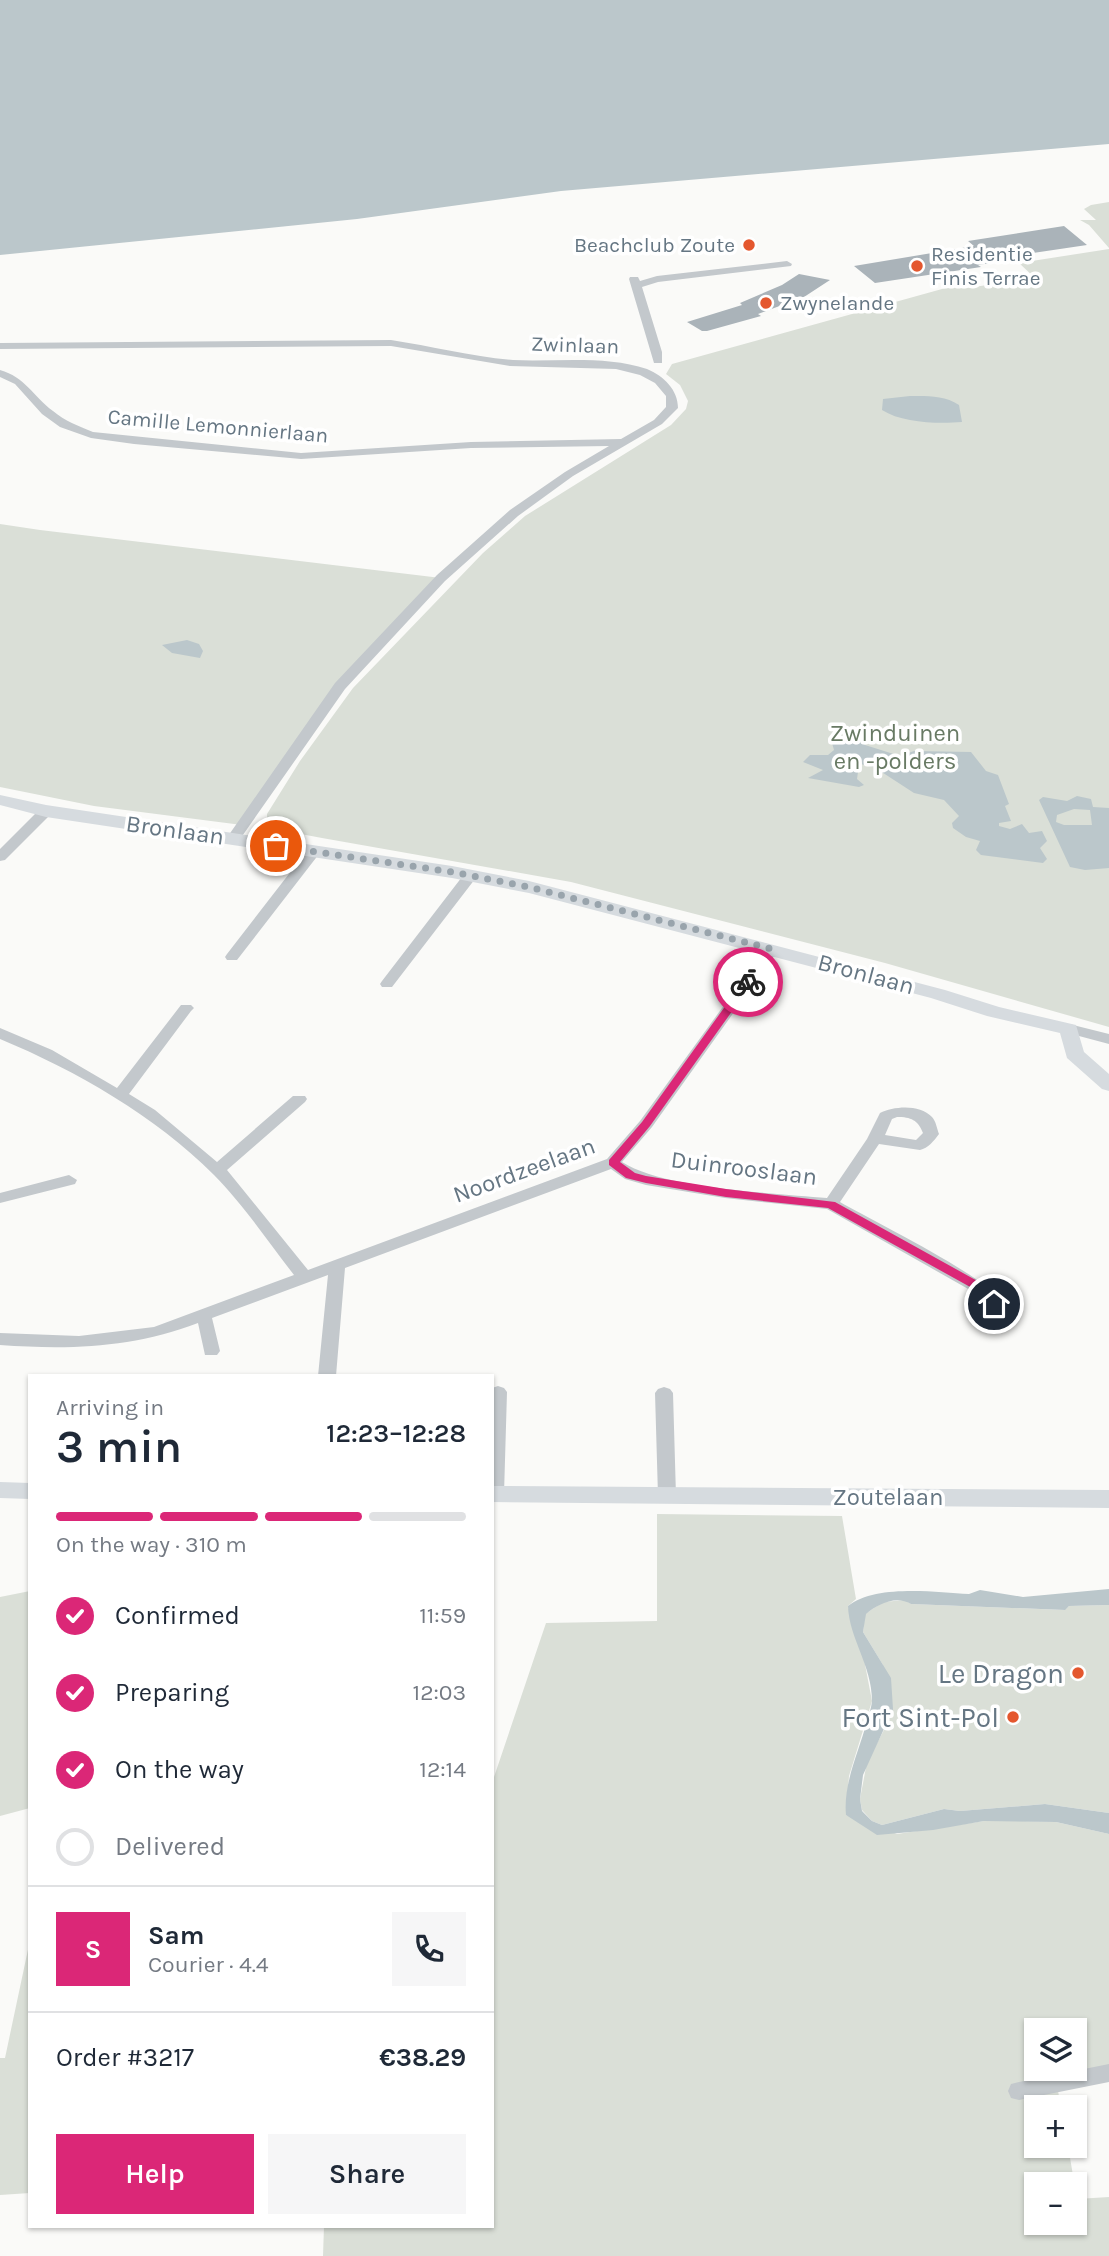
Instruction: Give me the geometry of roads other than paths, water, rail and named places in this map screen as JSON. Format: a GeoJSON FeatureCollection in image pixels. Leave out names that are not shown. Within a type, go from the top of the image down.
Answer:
{"type":"FeatureCollection","features":[{"type":"Feature","properties":{"kind":"street"},"geometry":{"type":"LineString","coordinates":[[658,361],[635,282],[787,264]]}},
{"type":"Feature","properties":{"kind":"street","name":"Zwinlaan"},"geometry":{"type":"LineString","coordinates":[[0,345],[391,343],[510,363],[616,366],[652,376],[666,388],[674,402],[668,414],[659,422],[569,474],[514,513],[441,578],[340,685],[233,839]]}},
{"type":"Feature","properties":{"kind":"street","name":"Camille Lemonnierlaan"},"geometry":{"type":"LineString","coordinates":[[0,373],[19,382],[46,412],[64,425],[91,435],[134,441],[301,456],[471,445],[622,442]]}},
{"type":"Feature","properties":{"kind":"street","name":"Bronlaan"},"geometry":{"type":"LineString","coordinates":[[0,800],[46,811],[470,876],[594,902],[993,1012],[1069,1028]]}},
{"type":"Feature","properties":{"kind":"street"},"geometry":{"type":"LineString","coordinates":[[0,857],[46,811]]}},
{"type":"Feature","properties":{"kind":"street"},"geometry":{"type":"LineString","coordinates":[[232,957],[314,851]]}},
{"type":"Feature","properties":{"kind":"street"},"geometry":{"type":"LineString","coordinates":[[387,984],[470,876]]}},
{"type":"Feature","properties":{"kind":"street","name":"Noordzeelaan"},"geometry":{"type":"LineString","coordinates":[[0,1339],[50,1343],[106,1341],[157,1332],[613,1163],[646,1124],[772,949]]}},
{"type":"Feature","properties":{"kind":"street"},"geometry":{"type":"LineString","coordinates":[[120,1095],[186,1008]]}},
{"type":"Feature","properties":{"kind":"street"},"geometry":{"type":"LineString","coordinates":[[1109,1039],[1069,1028],[1074,1054],[1109,1085]]}},
{"type":"Feature","properties":{"kind":"street"},"geometry":{"type":"LineString","coordinates":[[0,1033],[47,1053],[149,1113],[216,1169],[305,1277]]}},
{"type":"Feature","properties":{"kind":"street"},"geometry":{"type":"LineString","coordinates":[[216,1169],[229,1162],[299,1099]]}},
{"type":"Feature","properties":{"kind":"street","name":"Duinrooslaan"},"geometry":{"type":"LineString","coordinates":[[831,1204],[875,1139]]}},
{"type":"Feature","properties":{"kind":"street","name":"Duinrooslaan"},"geometry":{"type":"LineString","coordinates":[[613,1163],[631,1175],[646,1180],[726,1193],[831,1204],[976,1286],[994,1304],[995,1315]]}},
{"type":"Feature","properties":{"kind":"street"},"geometry":{"type":"LineString","coordinates":[[0,1198],[69,1180]]}},
{"type":"Feature","properties":{"kind":"street"},"geometry":{"type":"LineString","coordinates":[[327,1374],[337,1265]]}},
{"type":"Feature","properties":{"kind":"street"},"geometry":{"type":"LineString","coordinates":[[202,1317],[206,1322],[211,1351]]}},
{"type":"Feature","properties":{"kind":"street"},"geometry":{"type":"LineString","coordinates":[[494,1494],[498,1392]]}},
{"type":"Feature","properties":{"kind":"street"},"geometry":{"type":"LineString","coordinates":[[664,1393],[667,1496]]}},
{"type":"Feature","properties":{"kind":"street"},"geometry":{"type":"LineString","coordinates":[[0,1490],[28,1491]]}},
{"type":"Feature","properties":{"kind":"street","name":"Zoutelaan"},"geometry":{"type":"LineString","coordinates":[[494,1494],[1109,1499]]}},
{"type":"Feature","properties":{"kind":"street"},"geometry":{"type":"LineString","coordinates":[[1019,2091],[1109,2073]]}},
{"type":"Feature","properties":{"kind":"place","name":"Beachclub Zoute"},"geometry":{"type":"Point","coordinates":[749,245]}},
{"type":"Feature","properties":{"kind":"place","name":"Residentie Finis Terrae"},"geometry":{"type":"Point","coordinates":[917,266]}},
{"type":"Feature","properties":{"kind":"place","name":"Zwynelande"},"geometry":{"type":"Point","coordinates":[766,303]}},
{"type":"Feature","properties":{"kind":"place","name":"Le Dragon"},"geometry":{"type":"Point","coordinates":[1078,1673]}},
{"type":"Feature","properties":{"kind":"place","name":"Fort Sint-Pol"},"geometry":{"type":"Point","coordinates":[1013,1717]}},
{"type":"Feature","properties":{"kind":"park label","name":"Zwinduinen en -polders"},"geometry":{"type":"Point","coordinates":[895,747]}}]}
